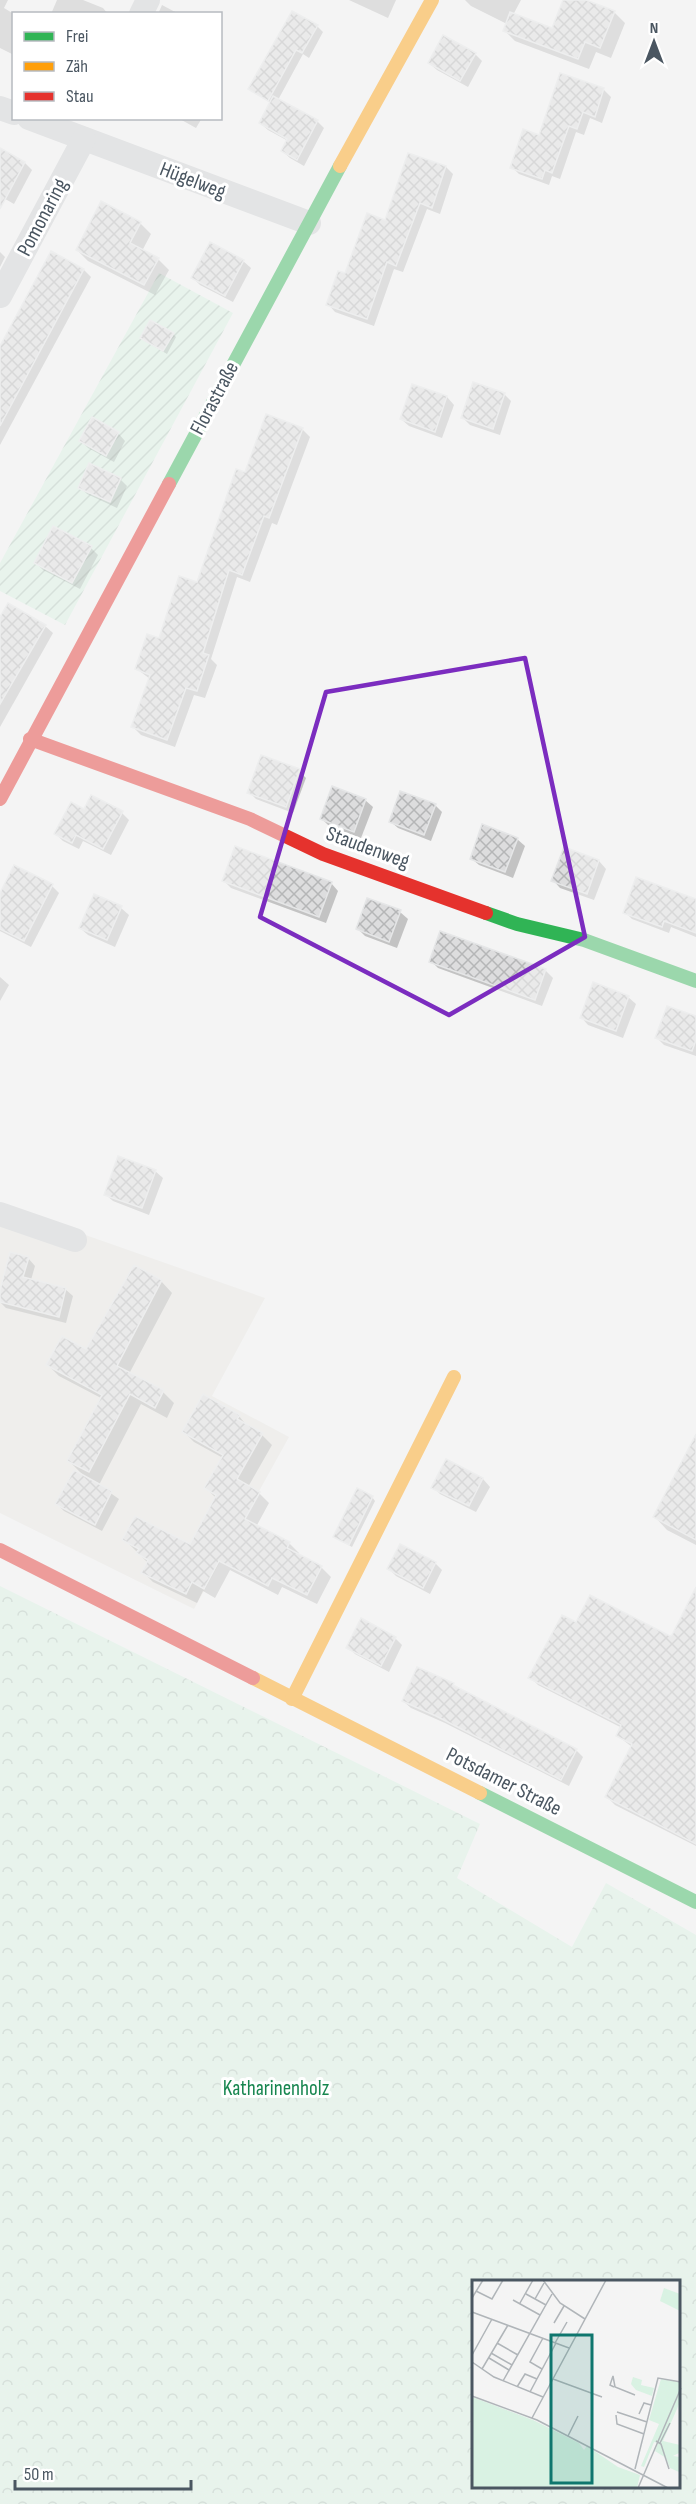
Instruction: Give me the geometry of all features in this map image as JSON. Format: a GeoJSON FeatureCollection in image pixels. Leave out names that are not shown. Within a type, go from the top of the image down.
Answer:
{"type":"FeatureCollection","features":[{"type":"Feature","properties":{"kind":"street","name":"Florastraße"},"geometry":{"type":"LineString","coordinates":[[0,799],[30,739],[432,0]]}},
{"type":"Feature","properties":{"kind":"street","name":"Hügelweg"},"geometry":{"type":"LineString","coordinates":[[36,120],[83,131],[309,223]]}},
{"type":"Feature","properties":{"kind":"street","name":"Pomonaring"},"geometry":{"type":"LineString","coordinates":[[0,296],[83,131]]}},
{"type":"Feature","properties":{"kind":"street","name":"Staudenweg"},"geometry":{"type":"LineString","coordinates":[[30,739],[257,822],[323,854],[517,924],[584,940],[696,981]]}},
{"type":"Feature","properties":{"kind":"street"},"geometry":{"type":"LineString","coordinates":[[0,1214],[75,1240]]}},
{"type":"Feature","properties":{"kind":"street"},"geometry":{"type":"LineString","coordinates":[[292,1699],[454,1377]]}},
{"type":"Feature","properties":{"kind":"street","name":"Potsdamer Straße"},"geometry":{"type":"LineString","coordinates":[[0,1550],[696,1902]]}},
{"type":"Feature","properties":{"kind":"highlighted area"},"geometry":{"type":"Polygon","coordinates":[[[525,658],[585,937],[449,1015],[260,917],[326,692],[525,658]]]}},
{"type":"Feature","properties":{"kind":"shaded area"},"geometry":{"type":"Polygon","coordinates":[[[0,1205],[265,1298],[212,1396],[289,1437],[194,1609],[0,1513],[0,1205]]]}},
{"type":"Feature","properties":{"kind":"green space"},"geometry":{"type":"Polygon","coordinates":[[[159,273],[233,313],[65,625],[0,591],[0,563],[159,273]]]}},
{"type":"Feature","properties":{"kind":"green space","name":"Katharinenholz"},"geometry":{"type":"Polygon","coordinates":[[[0,1586],[480,1824],[457,1878],[572,1947],[606,1883],[696,1935],[696,2504],[0,2504],[0,1586]]]}},
{"type":"Feature","properties":{"kind":"building"},"geometry":{"type":"Polygon","coordinates":[[[563,0],[586,0],[615,11],[600,48],[585,42],[578,59],[503,31],[510,12],[552,28],[563,0]]]}},
{"type":"Feature","properties":{"kind":"building"},"geometry":{"type":"Polygon","coordinates":[[[292,11],[318,25],[302,53],[296,50],[268,101],[248,89],[292,11]]]}},
{"type":"Feature","properties":{"kind":"building"},"geometry":{"type":"Polygon","coordinates":[[[443,35],[476,53],[460,81],[428,63],[443,35]]]}},
{"type":"Feature","properties":{"kind":"building"},"geometry":{"type":"Polygon","coordinates":[[[560,73],[604,88],[595,117],[583,112],[577,129],[569,126],[552,173],[545,170],[542,179],[510,168],[523,129],[539,135],[560,73]]]}},
{"type":"Feature","properties":{"kind":"building"},"geometry":{"type":"Polygon","coordinates":[[[273,96],[318,120],[297,160],[281,151],[287,139],[259,123],[273,96]]]}},
{"type":"Feature","properties":{"kind":"building"},"geometry":{"type":"Polygon","coordinates":[[[0,148],[25,162],[0,209],[0,148]]]}},
{"type":"Feature","properties":{"kind":"building"},"geometry":{"type":"Polygon","coordinates":[[[408,153],[446,166],[432,208],[420,203],[396,266],[387,262],[367,319],[326,305],[338,271],[345,273],[367,213],[385,220],[408,153]]]}},
{"type":"Feature","properties":{"kind":"building"},"geometry":{"type":"Polygon","coordinates":[[[101,201],[141,222],[130,243],[159,258],[144,285],[76,250],[101,201]]]}},
{"type":"Feature","properties":{"kind":"building"},"geometry":{"type":"Polygon","coordinates":[[[210,242],[244,260],[225,296],[191,278],[210,242]]]}},
{"type":"Feature","properties":{"kind":"building"},"geometry":{"type":"Polygon","coordinates":[[[51,251],[84,269],[0,426],[0,346],[51,251]]]}},
{"type":"Feature","properties":{"kind":"building"},"geometry":{"type":"Polygon","coordinates":[[[150,320],[174,333],[163,351],[140,338],[150,320]]]}},
{"type":"Feature","properties":{"kind":"building"},"geometry":{"type":"Polygon","coordinates":[[[473,382],[505,393],[493,429],[461,418],[473,382]]]}},
{"type":"Feature","properties":{"kind":"building"},"geometry":{"type":"Polygon","coordinates":[[[412,384],[447,396],[435,432],[400,419],[412,384]]]}},
{"type":"Feature","properties":{"kind":"building"},"geometry":{"type":"Polygon","coordinates":[[[266,414],[303,428],[269,518],[264,516],[242,575],[229,570],[203,653],[209,655],[197,691],[186,688],[167,740],[131,727],[150,675],[135,669],[147,634],[159,638],[179,576],[197,582],[236,469],[245,472],[266,414]]]}},
{"type":"Feature","properties":{"kind":"building"},"geometry":{"type":"Polygon","coordinates":[[[92,417],[119,432],[106,456],[79,441],[92,417]]]}},
{"type":"Feature","properties":{"kind":"building"},"geometry":{"type":"Polygon","coordinates":[[[89,463],[121,478],[110,502],[78,488],[89,463]]]}},
{"type":"Feature","properties":{"kind":"building"},"geometry":{"type":"Polygon","coordinates":[[[53,526],[92,546],[72,583],[34,563],[53,526]]]}},
{"type":"Feature","properties":{"kind":"building"},"geometry":{"type":"Polygon","coordinates":[[[8,603],[46,625],[0,704],[0,617],[8,603]]]}},
{"type":"Feature","properties":{"kind":"building"},"geometry":{"type":"Polygon","coordinates":[[[261,755],[300,769],[286,807],[247,793],[261,755]]]}},
{"type":"Feature","properties":{"kind":"building"},"geometry":{"type":"Polygon","coordinates":[[[332,786],[366,799],[354,832],[320,819],[332,786]]]}},
{"type":"Feature","properties":{"kind":"building"},"geometry":{"type":"Polygon","coordinates":[[[400,791],[436,804],[424,835],[389,822],[400,791]]]}},
{"type":"Feature","properties":{"kind":"building"},"geometry":{"type":"Polygon","coordinates":[[[91,795],[123,811],[103,849],[76,835],[72,843],[54,834],[71,802],[84,809],[91,795]]]}},
{"type":"Feature","properties":{"kind":"building"},"geometry":{"type":"Polygon","coordinates":[[[482,824],[518,838],[505,872],[470,859],[482,824]]]}},
{"type":"Feature","properties":{"kind":"building"},"geometry":{"type":"Polygon","coordinates":[[[235,846],[332,882],[319,917],[222,881],[235,846]]]}},
{"type":"Feature","properties":{"kind":"building"},"geometry":{"type":"Polygon","coordinates":[[[564,847],[599,860],[587,894],[551,881],[564,847]]]}},
{"type":"Feature","properties":{"kind":"building"},"geometry":{"type":"Polygon","coordinates":[[[14,865],[53,884],[24,941],[0,929],[0,893],[14,865]]]}},
{"type":"Feature","properties":{"kind":"building"},"geometry":{"type":"Polygon","coordinates":[[[636,877],[696,899],[696,933],[664,921],[662,927],[623,913],[636,877]]]}},
{"type":"Feature","properties":{"kind":"building"},"geometry":{"type":"Polygon","coordinates":[[[94,894],[122,906],[107,940],[79,928],[94,894]]]}},
{"type":"Feature","properties":{"kind":"building"},"geometry":{"type":"Polygon","coordinates":[[[367,898],[401,910],[389,942],[356,929],[367,898]]]}},
{"type":"Feature","properties":{"kind":"building"},"geometry":{"type":"Polygon","coordinates":[[[440,931],[546,969],[535,1000],[429,962],[440,931]]]}},
{"type":"Feature","properties":{"kind":"building"},"geometry":{"type":"Polygon","coordinates":[[[593,982],[629,996],[616,1031],[580,1018],[593,982]]]}},
{"type":"Feature","properties":{"kind":"building"},"geometry":{"type":"Polygon","coordinates":[[[667,1006],[696,1016],[696,1040],[692,1051],[655,1038],[667,1006]]]}},
{"type":"Feature","properties":{"kind":"building"},"geometry":{"type":"Polygon","coordinates":[[[118,1156],[156,1170],[142,1208],[104,1195],[118,1156]]]}},
{"type":"Feature","properties":{"kind":"building"},"geometry":{"type":"Polygon","coordinates":[[[10,1252],[29,1257],[23,1277],[66,1288],[59,1317],[0,1302],[0,1290],[10,1252]]]}},
{"type":"Feature","properties":{"kind":"building"},"geometry":{"type":"Polygon","coordinates":[[[134,1265],[162,1280],[117,1366],[164,1390],[155,1408],[130,1394],[89,1472],[67,1461],[102,1395],[46,1365],[62,1336],[86,1349],[134,1265]]]}},
{"type":"Feature","properties":{"kind":"building"},"geometry":{"type":"Polygon","coordinates":[[[203,1394],[240,1415],[237,1419],[263,1433],[237,1479],[260,1492],[245,1519],[290,1542],[287,1548],[322,1566],[307,1595],[272,1578],[268,1586],[219,1561],[204,1589],[192,1582],[186,1594],[141,1573],[148,1560],[136,1553],[139,1549],[122,1540],[135,1516],[190,1544],[216,1495],[204,1488],[223,1455],[182,1432],[203,1394]]]}},
{"type":"Feature","properties":{"kind":"building"},"geometry":{"type":"Polygon","coordinates":[[[696,1434],[696,1540],[653,1517],[696,1434]]]}},
{"type":"Feature","properties":{"kind":"building"},"geometry":{"type":"Polygon","coordinates":[[[446,1459],[483,1478],[469,1506],[431,1488],[446,1459]]]}},
{"type":"Feature","properties":{"kind":"building"},"geometry":{"type":"Polygon","coordinates":[[[74,1470],[112,1491],[95,1525],[55,1504],[74,1470]]]}},
{"type":"Feature","properties":{"kind":"building"},"geometry":{"type":"Polygon","coordinates":[[[357,1488],[373,1496],[349,1545],[333,1537],[357,1488]]]}},
{"type":"Feature","properties":{"kind":"building"},"geometry":{"type":"Polygon","coordinates":[[[400,1544],[436,1562],[423,1588],[387,1569],[400,1544]]]}},
{"type":"Feature","properties":{"kind":"building"},"geometry":{"type":"Polygon","coordinates":[[[696,1587],[696,1844],[605,1797],[632,1744],[616,1736],[621,1725],[528,1678],[562,1615],[576,1622],[590,1595],[670,1636],[696,1587]]]}},
{"type":"Feature","properties":{"kind":"building"},"geometry":{"type":"Polygon","coordinates":[[[361,1618],[396,1637],[381,1666],[346,1648],[361,1618]]]}},
{"type":"Feature","properties":{"kind":"building"},"geometry":{"type":"Polygon","coordinates":[[[417,1667],[454,1683],[453,1685],[577,1749],[561,1780],[402,1701],[417,1667]]]}},
{"type":"Feature","properties":{"kind":"traffic: fast"},"geometry":{"type":"LineString","coordinates":[[169,484],[340,166]]}},
{"type":"Feature","properties":{"kind":"traffic: fast"},"geometry":{"type":"LineString","coordinates":[[486,913],[517,924],[584,940],[696,981]]}},
{"type":"Feature","properties":{"kind":"traffic: fast"},"geometry":{"type":"LineString","coordinates":[[480,1793],[696,1902]]}},
{"type":"Feature","properties":{"kind":"traffic: slow"},"geometry":{"type":"LineString","coordinates":[[340,166],[432,0]]}},
{"type":"Feature","properties":{"kind":"traffic: slow"},"geometry":{"type":"LineString","coordinates":[[292,1699],[454,1377]]}},
{"type":"Feature","properties":{"kind":"traffic: slow"},"geometry":{"type":"LineString","coordinates":[[253,1678],[480,1793]]}},
{"type":"Feature","properties":{"kind":"traffic: jam"},"geometry":{"type":"LineString","coordinates":[[0,799],[169,484]]}},
{"type":"Feature","properties":{"kind":"traffic: jam"},"geometry":{"type":"LineString","coordinates":[[30,739],[250,819],[323,854],[486,913]]}},
{"type":"Feature","properties":{"kind":"traffic: jam"},"geometry":{"type":"LineString","coordinates":[[0,1550],[253,1678]]}}]}
